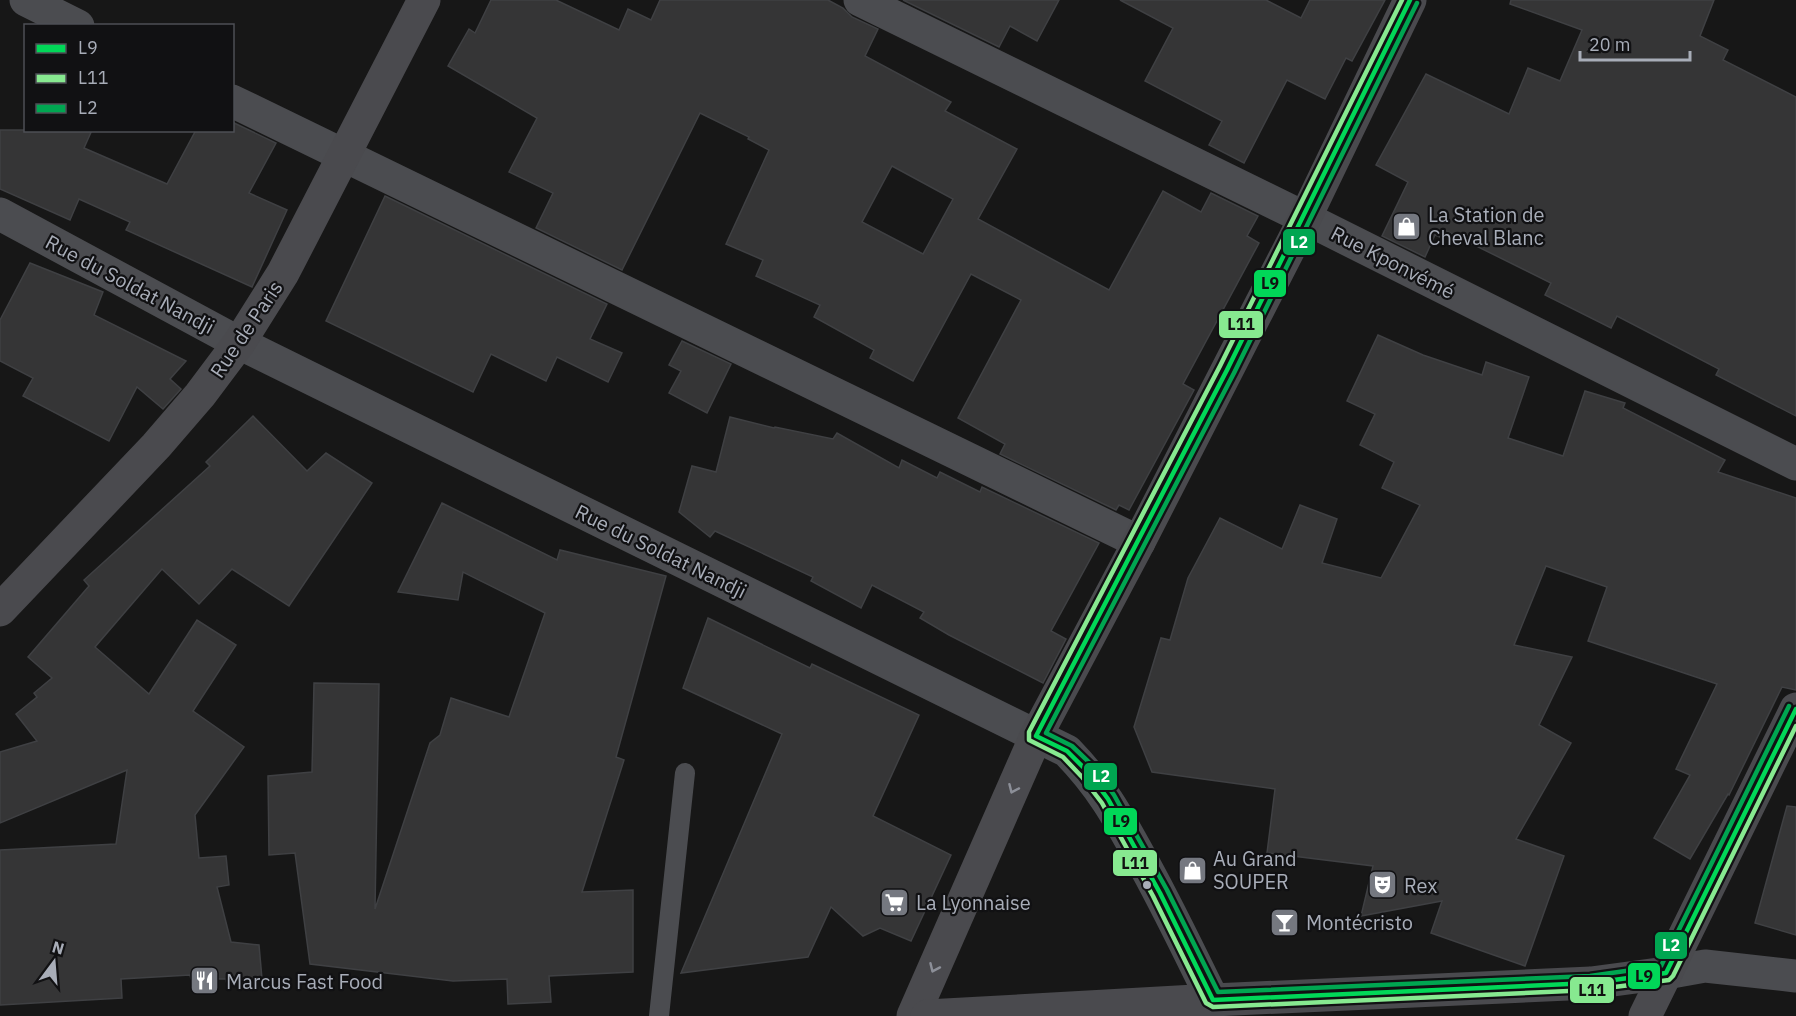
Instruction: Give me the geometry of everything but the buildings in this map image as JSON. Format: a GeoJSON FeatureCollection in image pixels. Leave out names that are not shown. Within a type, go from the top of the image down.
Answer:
{"type":"FeatureCollection","features":[{"type":"Feature","properties":{"kind":"street"},"geometry":{"type":"LineString","coordinates":[[26,0],[74,24]]}},
{"type":"Feature","properties":{"kind":"street","name":"Rue de Paris"},"geometry":{"type":"LineString","coordinates":[[0,610],[156,446],[200,396],[239,344],[283,273],[424,0]]}},
{"type":"Feature","properties":{"kind":"street","name":"Rue Kponvémé"},"geometry":{"type":"LineString","coordinates":[[860,0],[1305,218],[1796,464]]}},
{"type":"Feature","properties":{"kind":"street"},"geometry":{"type":"LineString","coordinates":[[913,1016],[1036,736],[1139,542],[1305,218],[1410,0]]}},
{"type":"Feature","properties":{"kind":"street"},"geometry":{"type":"LineString","coordinates":[[234,102],[1139,542]]}},
{"type":"Feature","properties":{"kind":"street","name":"Rue du Soldat Nandji"},"geometry":{"type":"LineString","coordinates":[[0,214],[239,344],[1067,751],[1088,772],[1108,799],[1160,893],[1213,1000]]}},
{"type":"Feature","properties":{"kind":"street"},"geometry":{"type":"LineString","coordinates":[[1645,1016],[1796,709]]}},
{"type":"Feature","properties":{"kind":"street"},"geometry":{"type":"LineString","coordinates":[[927,1016],[1591,983],[1705,966],[1796,976]]}},
{"type":"Feature","properties":{"kind":"lane"},"geometry":{"type":"LineString","coordinates":[[659,1016],[685,773]]}},
{"type":"Feature","properties":{"kind":"transit line","name":"L11"},"geometry":{"type":"LineString","coordinates":[[1402,0],[1220,366],[1029,732],[1029,740],[1063,757],[1102,803],[1153,896],[1206,1003],[1213,1007],[1591,990],[1669,980],[1796,726]]}},
{"type":"Feature","properties":{"kind":"transit line","name":"L9"},"geometry":{"type":"LineString","coordinates":[[1410,0],[1227,370],[1036,736],[1067,751],[1088,772],[1108,799],[1160,893],[1213,1000],[1591,983],[1666,973],[1796,709]]}},
{"type":"Feature","properties":{"kind":"transit line","name":"L2"},"geometry":{"type":"LineString","coordinates":[[1417,3],[1234,373],[1046,733],[1072,746],[1094,767],[1114,795],[1167,890],[1218,992],[1590,976],[1661,966],[1789,706]]}},
{"type":"Feature","properties":{"kind":"place","name":"La Station de Cheval Blanc"},"geometry":{"type":"Point","coordinates":[1407,226]}},
{"type":"Feature","properties":{"kind":"place","name":"Au Grand SOUPER"},"geometry":{"type":"Point","coordinates":[1192,870]}},
{"type":"Feature","properties":{"kind":"place","name":"Rex"},"geometry":{"type":"Point","coordinates":[1383,885]}},
{"type":"Feature","properties":{"kind":"place","name":"La Lyonnaise"},"geometry":{"type":"Point","coordinates":[895,902]}},
{"type":"Feature","properties":{"kind":"place","name":"Montécristo"},"geometry":{"type":"Point","coordinates":[1285,922]}},
{"type":"Feature","properties":{"kind":"place","name":"Marcus Fast Food"},"geometry":{"type":"Point","coordinates":[205,981]}}]}
